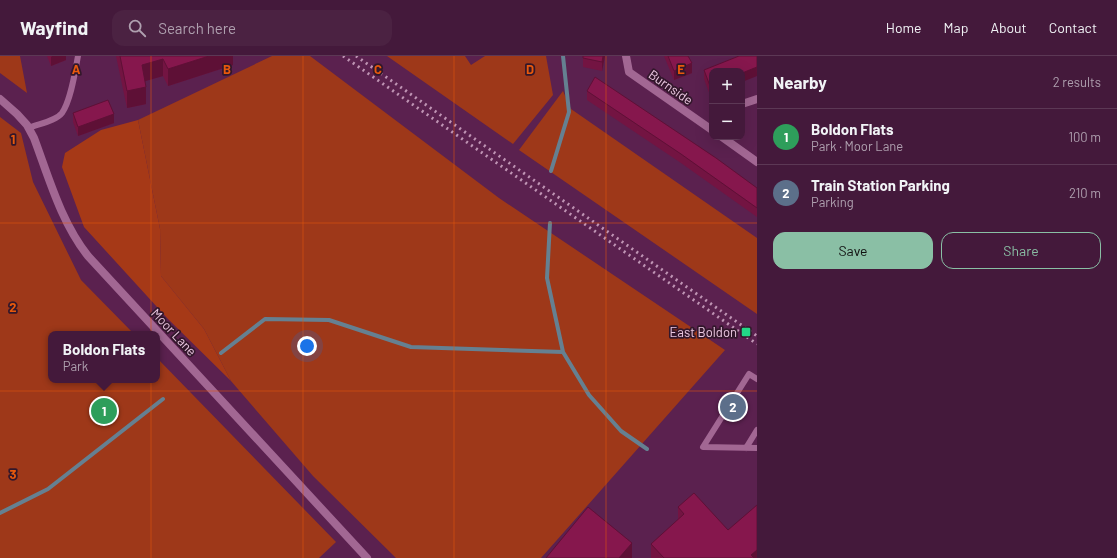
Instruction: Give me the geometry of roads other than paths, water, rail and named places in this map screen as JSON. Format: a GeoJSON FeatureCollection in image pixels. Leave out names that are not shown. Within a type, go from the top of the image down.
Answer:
{"type":"FeatureCollection","features":[{"type":"Feature","properties":{"kind":"street","name":"Burnside"},"geometry":{"type":"LineString","coordinates":[[626,56],[630,72],[709,128]]}},
{"type":"Feature","properties":{"kind":"street","name":"Moor Lane"},"geometry":{"type":"LineString","coordinates":[[0,99],[17,114],[29,128],[66,223],[76,241],[157,331]]}},
{"type":"Feature","properties":{"kind":"street"},"geometry":{"type":"LineString","coordinates":[[745,103],[757,99]]}},
{"type":"Feature","properties":{"kind":"street"},"geometry":{"type":"LineString","coordinates":[[726,140],[757,162]]}},
{"type":"Feature","properties":{"kind":"street","name":"Moor Lane"},"geometry":{"type":"LineString","coordinates":[[160,334],[367,558]]}},
{"type":"Feature","properties":{"kind":"lane"},"geometry":{"type":"LineString","coordinates":[[29,128],[55,118],[62,113],[71,88],[78,56]]}},
{"type":"Feature","properties":{"kind":"lane"},"geometry":{"type":"LineString","coordinates":[[757,379],[749,374],[703,446],[757,448]]}},
{"type":"Feature","properties":{"kind":"lane"},"geometry":{"type":"LineString","coordinates":[[746,448],[757,430]]}},
{"type":"Feature","properties":{"kind":"waterway"},"geometry":{"type":"LineString","coordinates":[[551,171],[569,112],[563,56]]}},
{"type":"Feature","properties":{"kind":"waterway"},"geometry":{"type":"LineString","coordinates":[[550,223],[547,278],[563,352],[589,395],[621,431],[647,449]]}},
{"type":"Feature","properties":{"kind":"waterway"},"geometry":{"type":"LineString","coordinates":[[221,353],[265,319],[329,320],[411,347],[563,352]]}},
{"type":"Feature","properties":{"kind":"waterway"},"geometry":{"type":"LineString","coordinates":[[0,513],[48,489],[163,399]]}},
{"type":"Feature","properties":{"kind":"railway"},"geometry":{"type":"LineString","coordinates":[[343,56],[757,344]]}},
{"type":"Feature","properties":{"kind":"railway"},"geometry":{"type":"LineString","coordinates":[[356,56],[757,336]]}},
{"type":"Feature","properties":{"kind":"place","name":"East Boldon"},"geometry":{"type":"Point","coordinates":[746,332]}},
{"type":"Feature","properties":{"kind":"place","name":"Train Station Parking"},"geometry":{"type":"Point","coordinates":[733,407]}},
{"type":"Feature","properties":{"kind":"place","name":"Boldon Flats"},"geometry":{"type":"Point","coordinates":[104,411]}}]}
